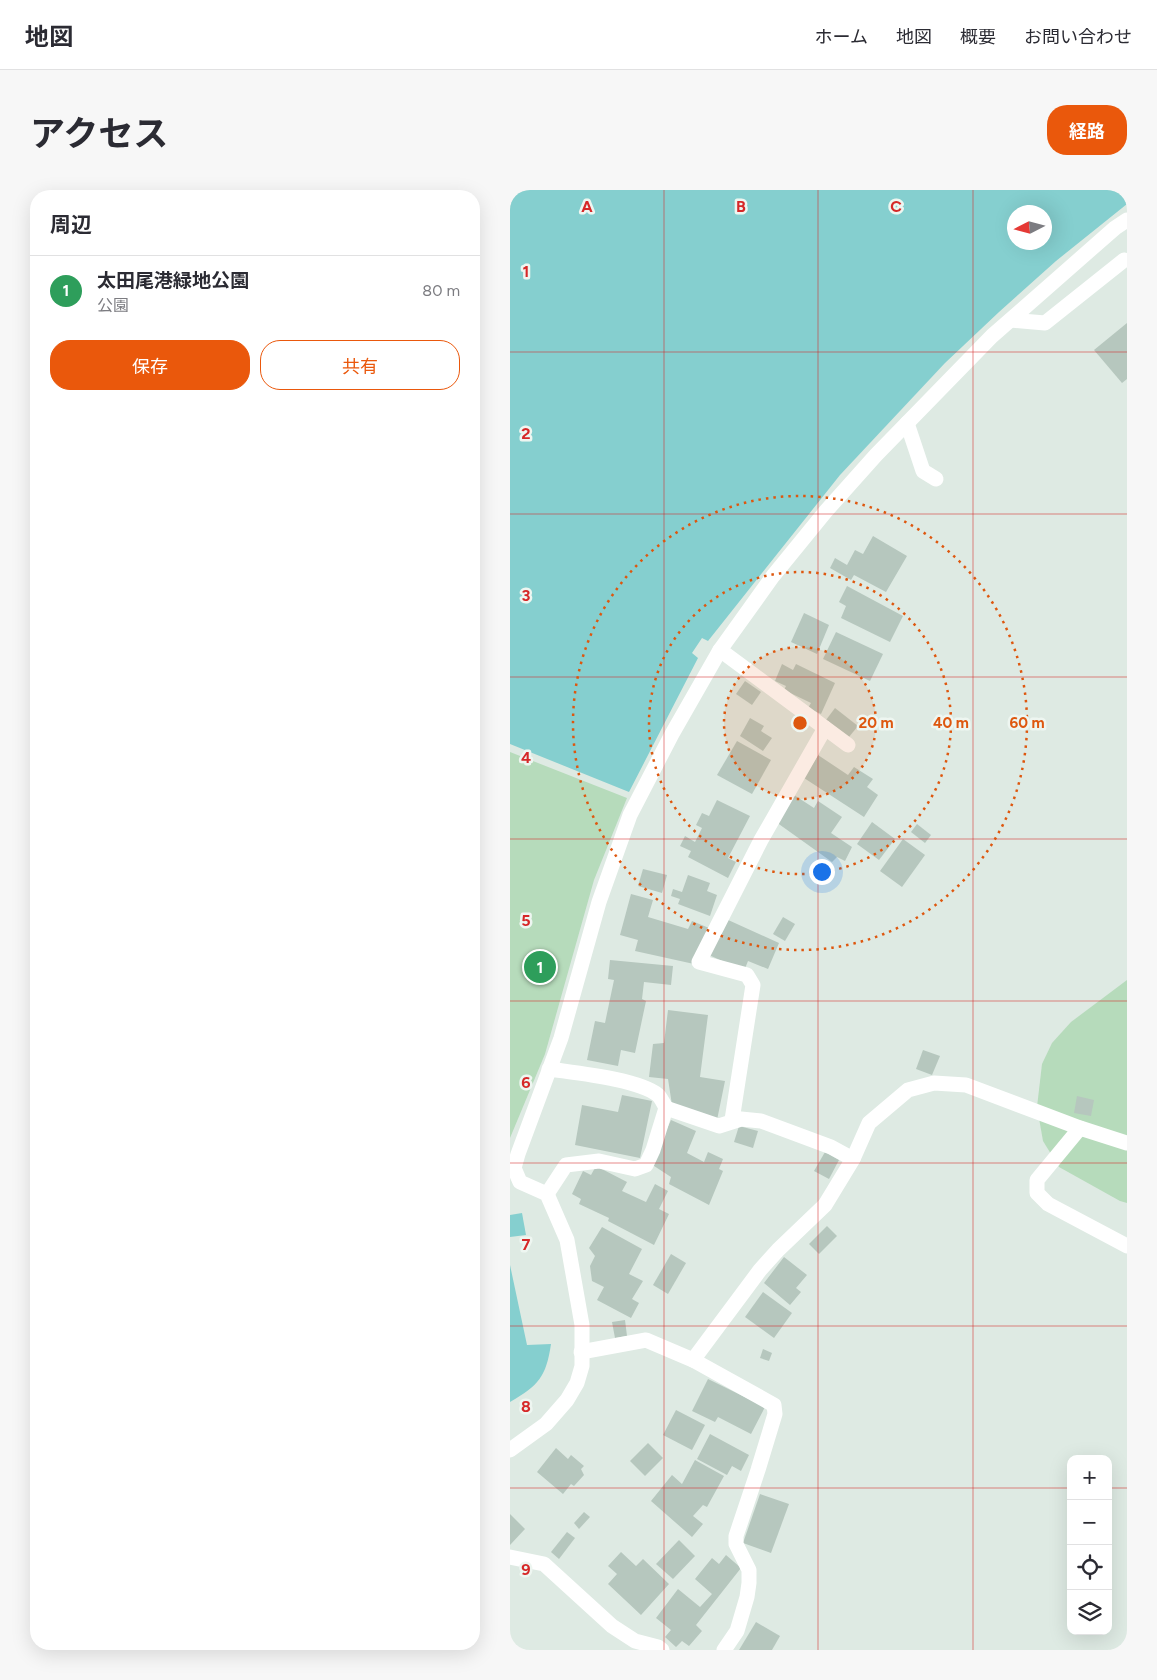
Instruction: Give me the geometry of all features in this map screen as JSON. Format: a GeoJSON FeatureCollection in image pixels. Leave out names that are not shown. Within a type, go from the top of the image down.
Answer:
{"type":"FeatureCollection","features":[{"type":"Feature","properties":{"kind":"street"},"geometry":{"type":"LineString","coordinates":[[510,1450],[546,1424],[567,1400],[577,1383],[582,1366],[582,1324],[567,1240],[547,1194],[520,1182],[514,1168],[561,1038],[598,902],[630,816],[672,734],[720,650],[773,576],[826,511],[907,423],[992,336],[1115,228],[1127,220]]}},
{"type":"Feature","properties":{"kind":"street"},"geometry":{"type":"LineString","coordinates":[[1011,320],[1045,323],[1124,260]]}},
{"type":"Feature","properties":{"kind":"street"},"geometry":{"type":"LineString","coordinates":[[907,423],[923,471],[936,480]]}},
{"type":"Feature","properties":{"kind":"street"},"geometry":{"type":"LineString","coordinates":[[720,650],[848,746]]}},
{"type":"Feature","properties":{"kind":"street"},"geometry":{"type":"LineString","coordinates":[[732,1120],[753,984],[747,975],[699,962],[761,840],[825,728]]}},
{"type":"Feature","properties":{"kind":"street"},"geometry":{"type":"LineString","coordinates":[[550,1069],[618,1080],[642,1087],[658,1096],[666,1108],[718,1126],[732,1120],[761,1120],[831,1147],[853,1159]]}},
{"type":"Feature","properties":{"kind":"street"},"geometry":{"type":"LineString","coordinates":[[693,1360],[760,1270],[825,1205],[853,1159],[869,1123],[908,1090],[934,1084],[966,1085],[1080,1128],[1127,1143]]}},
{"type":"Feature","properties":{"kind":"street"},"geometry":{"type":"LineString","coordinates":[[547,1194],[566,1165],[599,1161],[635,1169],[646,1165],[653,1150],[666,1108]]}},
{"type":"Feature","properties":{"kind":"street"},"geometry":{"type":"LineString","coordinates":[[1080,1128],[1037,1180],[1037,1193],[1048,1204],[1127,1246]]}},
{"type":"Feature","properties":{"kind":"street"},"geometry":{"type":"LineString","coordinates":[[581,1352],[646,1340],[693,1360],[774,1405],[772,1423],[736,1536],[736,1544],[749,1570],[747,1597],[737,1631],[724,1650]]}},
{"type":"Feature","properties":{"kind":"street"},"geometry":{"type":"LineString","coordinates":[[510,1557],[544,1564],[612,1626],[635,1641],[658,1647],[662,1650]]}},
{"type":"Feature","properties":{"kind":"green space"},"geometry":{"type":"Polygon","coordinates":[[[510,752],[627,798],[594,880],[545,1054],[510,1138],[510,752]]]}},
{"type":"Feature","properties":{"kind":"green space"},"geometry":{"type":"Polygon","coordinates":[[[1127,980],[1127,1203],[1120,1201],[1059,1167],[1043,1141],[1037,1107],[1042,1064],[1052,1043],[1071,1022],[1127,980]]]}},
{"type":"Feature","properties":{"kind":"water"},"geometry":{"type":"Polygon","coordinates":[[[510,190],[1127,190],[1127,204],[1056,261],[945,363],[840,475],[708,641],[702,638],[692,653],[698,658],[629,792],[510,744],[510,190]]]}},
{"type":"Feature","properties":{"kind":"water"},"geometry":{"type":"Polygon","coordinates":[[[522,1213],[526,1235],[510,1237],[510,1215],[522,1213]]]}},
{"type":"Feature","properties":{"kind":"water"},"geometry":{"type":"Polygon","coordinates":[[[510,1265],[527,1345],[551,1344],[547,1365],[540,1379],[510,1402],[510,1265]]]}},
{"type":"Feature","properties":{"kind":"building"},"geometry":{"type":"Polygon","coordinates":[[[1127,323],[1127,379],[1122,383],[1094,350],[1127,323]]]}},
{"type":"Feature","properties":{"kind":"building"},"geometry":{"type":"Polygon","coordinates":[[[873,536],[907,556],[886,592],[854,575],[851,580],[830,568],[835,558],[847,565],[855,550],[863,554],[873,536]]]}},
{"type":"Feature","properties":{"kind":"building"},"geometry":{"type":"Polygon","coordinates":[[[847,586],[903,616],[890,642],[841,618],[846,606],[839,602],[847,586]]]}},
{"type":"Feature","properties":{"kind":"building"},"geometry":{"type":"Polygon","coordinates":[[[804,613],[829,625],[817,654],[791,642],[804,613]]]}},
{"type":"Feature","properties":{"kind":"building"},"geometry":{"type":"Polygon","coordinates":[[[836,632],[883,654],[870,681],[823,659],[836,632]]]}},
{"type":"Feature","properties":{"kind":"building"},"geometry":{"type":"Polygon","coordinates":[[[782,664],[793,670],[796,664],[835,683],[821,714],[808,708],[811,703],[784,690],[786,686],[775,681],[782,664]]]}},
{"type":"Feature","properties":{"kind":"building"},"geometry":{"type":"Polygon","coordinates":[[[745,681],[761,692],[752,705],[736,694],[745,681]]]}},
{"type":"Feature","properties":{"kind":"building"},"geometry":{"type":"Polygon","coordinates":[[[835,708],[858,726],[849,737],[826,720],[835,708]]]}},
{"type":"Feature","properties":{"kind":"building"},"geometry":{"type":"Polygon","coordinates":[[[750,718],[764,726],[761,731],[772,738],[763,751],[740,736],[750,718]]]}},
{"type":"Feature","properties":{"kind":"building"},"geometry":{"type":"Polygon","coordinates":[[[737,741],[771,760],[752,794],[717,775],[737,741]]]}},
{"type":"Feature","properties":{"kind":"building"},"geometry":{"type":"Polygon","coordinates":[[[818,755],[848,775],[854,767],[873,779],[867,787],[878,795],[864,817],[804,778],[818,755]]]}},
{"type":"Feature","properties":{"kind":"building"},"geometry":{"type":"Polygon","coordinates":[[[794,795],[814,808],[818,801],[842,817],[831,833],[852,847],[845,861],[837,857],[832,862],[776,822],[794,795]]]}},
{"type":"Feature","properties":{"kind":"building"},"geometry":{"type":"Polygon","coordinates":[[[717,800],[750,816],[728,858],[736,862],[728,878],[688,857],[691,851],[680,846],[685,836],[695,842],[702,828],[696,825],[702,813],[709,816],[717,800]]]}},
{"type":"Feature","properties":{"kind":"building"},"geometry":{"type":"Polygon","coordinates":[[[872,822],[895,839],[879,860],[857,844],[872,822]]]}},
{"type":"Feature","properties":{"kind":"building"},"geometry":{"type":"Polygon","coordinates":[[[917,824],[931,835],[925,843],[911,832],[917,824]]]}},
{"type":"Feature","properties":{"kind":"building"},"geometry":{"type":"Polygon","coordinates":[[[903,839],[925,855],[902,887],[880,871],[903,839]]]}},
{"type":"Feature","properties":{"kind":"building"},"geometry":{"type":"Polygon","coordinates":[[[643,869],[667,875],[662,893],[638,886],[643,869]]]}},
{"type":"Feature","properties":{"kind":"building"},"geometry":{"type":"Polygon","coordinates":[[[688,875],[710,883],[707,891],[717,895],[710,916],[678,904],[680,899],[671,896],[673,889],[682,892],[688,875]]]}},
{"type":"Feature","properties":{"kind":"building"},"geometry":{"type":"Polygon","coordinates":[[[631,894],[653,900],[648,917],[688,929],[692,921],[709,928],[694,964],[635,951],[638,940],[620,935],[631,894]]]}},
{"type":"Feature","properties":{"kind":"building"},"geometry":{"type":"Polygon","coordinates":[[[783,917],[795,924],[785,941],[773,934],[783,917]]]}},
{"type":"Feature","properties":{"kind":"building"},"geometry":{"type":"Polygon","coordinates":[[[726,919],[779,943],[768,969],[748,961],[744,971],[709,955],[726,919]]]}},
{"type":"Feature","properties":{"kind":"building"},"geometry":{"type":"Polygon","coordinates":[[[610,960],[673,966],[671,985],[644,982],[642,999],[646,1001],[635,1053],[621,1050],[618,1066],[587,1060],[595,1021],[605,1023],[614,980],[608,979],[610,960]]]}},
{"type":"Feature","properties":{"kind":"building"},"geometry":{"type":"Polygon","coordinates":[[[668,1010],[708,1015],[700,1077],[725,1081],[717,1120],[672,1105],[668,1079],[649,1077],[653,1044],[664,1043],[668,1010]]]}},
{"type":"Feature","properties":{"kind":"building"},"geometry":{"type":"Polygon","coordinates":[[[923,1050],[940,1056],[932,1075],[916,1069],[923,1050]]]}},
{"type":"Feature","properties":{"kind":"building"},"geometry":{"type":"Polygon","coordinates":[[[622,1095],[652,1101],[640,1158],[575,1145],[582,1105],[618,1112],[622,1095]]]}},
{"type":"Feature","properties":{"kind":"building"},"geometry":{"type":"Polygon","coordinates":[[[1077,1096],[1094,1100],[1091,1116],[1074,1113],[1077,1096]]]}},
{"type":"Feature","properties":{"kind":"building"},"geometry":{"type":"Polygon","coordinates":[[[671,1120],[696,1131],[687,1153],[704,1162],[708,1152],[723,1159],[719,1169],[723,1171],[709,1205],[669,1184],[671,1177],[651,1164],[671,1120]]]}},
{"type":"Feature","properties":{"kind":"building"},"geometry":{"type":"Polygon","coordinates":[[[739,1126],[758,1131],[753,1148],[734,1142],[739,1126]]]}},
{"type":"Feature","properties":{"kind":"building"},"geometry":{"type":"Polygon","coordinates":[[[825,1152],[839,1160],[829,1179],[814,1171],[825,1152]]]}},
{"type":"Feature","properties":{"kind":"building"},"geometry":{"type":"Polygon","coordinates":[[[596,1166],[627,1182],[622,1191],[646,1202],[655,1184],[668,1191],[659,1209],[669,1214],[654,1245],[608,1221],[609,1218],[579,1204],[581,1199],[572,1194],[583,1171],[591,1175],[596,1166]]]}},
{"type":"Feature","properties":{"kind":"building"},"geometry":{"type":"Polygon","coordinates":[[[827,1226],[837,1236],[819,1254],[809,1244],[827,1226]]]}},
{"type":"Feature","properties":{"kind":"building"},"geometry":{"type":"Polygon","coordinates":[[[602,1227],[642,1249],[629,1274],[643,1281],[632,1299],[639,1303],[631,1318],[597,1300],[604,1287],[592,1281],[590,1266],[595,1256],[589,1248],[602,1227]]]}},
{"type":"Feature","properties":{"kind":"building"},"geometry":{"type":"Polygon","coordinates":[[[671,1254],[686,1263],[668,1294],[653,1285],[671,1254]]]}},
{"type":"Feature","properties":{"kind":"building"},"geometry":{"type":"Polygon","coordinates":[[[784,1257],[807,1275],[796,1288],[801,1292],[790,1305],[764,1283],[784,1257]]]}},
{"type":"Feature","properties":{"kind":"building"},"geometry":{"type":"Polygon","coordinates":[[[763,1292],[792,1313],[774,1338],[745,1317],[763,1292]]]}},
{"type":"Feature","properties":{"kind":"building"},"geometry":{"type":"Polygon","coordinates":[[[625,1320],[627,1336],[615,1338],[612,1322],[625,1320]]]}},
{"type":"Feature","properties":{"kind":"building"},"geometry":{"type":"Polygon","coordinates":[[[763,1349],[772,1353],[769,1361],[760,1358],[763,1349]]]}},
{"type":"Feature","properties":{"kind":"building"},"geometry":{"type":"Polygon","coordinates":[[[708,1379],[765,1407],[751,1434],[718,1417],[715,1422],[692,1411],[708,1379]]]}},
{"type":"Feature","properties":{"kind":"building"},"geometry":{"type":"Polygon","coordinates":[[[676,1410],[705,1425],[692,1450],[663,1435],[676,1410]]]}},
{"type":"Feature","properties":{"kind":"building"},"geometry":{"type":"Polygon","coordinates":[[[710,1434],[749,1455],[741,1471],[732,1466],[727,1475],[697,1459],[710,1434]]]}},
{"type":"Feature","properties":{"kind":"building"},"geometry":{"type":"Polygon","coordinates":[[[648,1443],[663,1458],[645,1476],[630,1461],[648,1443]]]}},
{"type":"Feature","properties":{"kind":"building"},"geometry":{"type":"Polygon","coordinates":[[[556,1448],[568,1459],[571,1455],[584,1466],[581,1469],[584,1475],[574,1486],[571,1484],[563,1494],[537,1472],[556,1448]]]}},
{"type":"Feature","properties":{"kind":"building"},"geometry":{"type":"Polygon","coordinates":[[[695,1460],[724,1476],[707,1507],[703,1505],[693,1516],[703,1524],[692,1537],[651,1501],[672,1475],[682,1484],[695,1460]]]}},
{"type":"Feature","properties":{"kind":"building"},"geometry":{"type":"Polygon","coordinates":[[[760,1494],[789,1504],[771,1553],[743,1543],[760,1494]]]}},
{"type":"Feature","properties":{"kind":"building"},"geometry":{"type":"Polygon","coordinates":[[[584,1512],[590,1517],[579,1529],[574,1523],[584,1512]]]}},
{"type":"Feature","properties":{"kind":"building"},"geometry":{"type":"Polygon","coordinates":[[[510,1514],[525,1529],[510,1545],[510,1514]]]}},
{"type":"Feature","properties":{"kind":"building"},"geometry":{"type":"Polygon","coordinates":[[[567,1532],[575,1538],[559,1559],[551,1552],[567,1532]]]}},
{"type":"Feature","properties":{"kind":"building"},"geometry":{"type":"Polygon","coordinates":[[[679,1540],[695,1556],[673,1579],[656,1564],[679,1540]]]}},
{"type":"Feature","properties":{"kind":"building"},"geometry":{"type":"Polygon","coordinates":[[[621,1552],[636,1566],[643,1559],[669,1584],[641,1615],[608,1584],[617,1574],[608,1566],[621,1552]]]}},
{"type":"Feature","properties":{"kind":"building"},"geometry":{"type":"Polygon","coordinates":[[[726,1555],[741,1568],[696,1625],[702,1631],[689,1646],[682,1641],[676,1647],[665,1637],[671,1630],[656,1618],[678,1589],[700,1607],[712,1594],[695,1579],[712,1558],[719,1564],[726,1555]]]}},
{"type":"Feature","properties":{"kind":"building"},"geometry":{"type":"Polygon","coordinates":[[[756,1622],[780,1636],[772,1650],[739,1650],[756,1622]]]}},
{"type":"Feature","properties":{"kind":"place","name":"太田尾港緑地公園"},"geometry":{"type":"Point","coordinates":[540,967]}}]}
